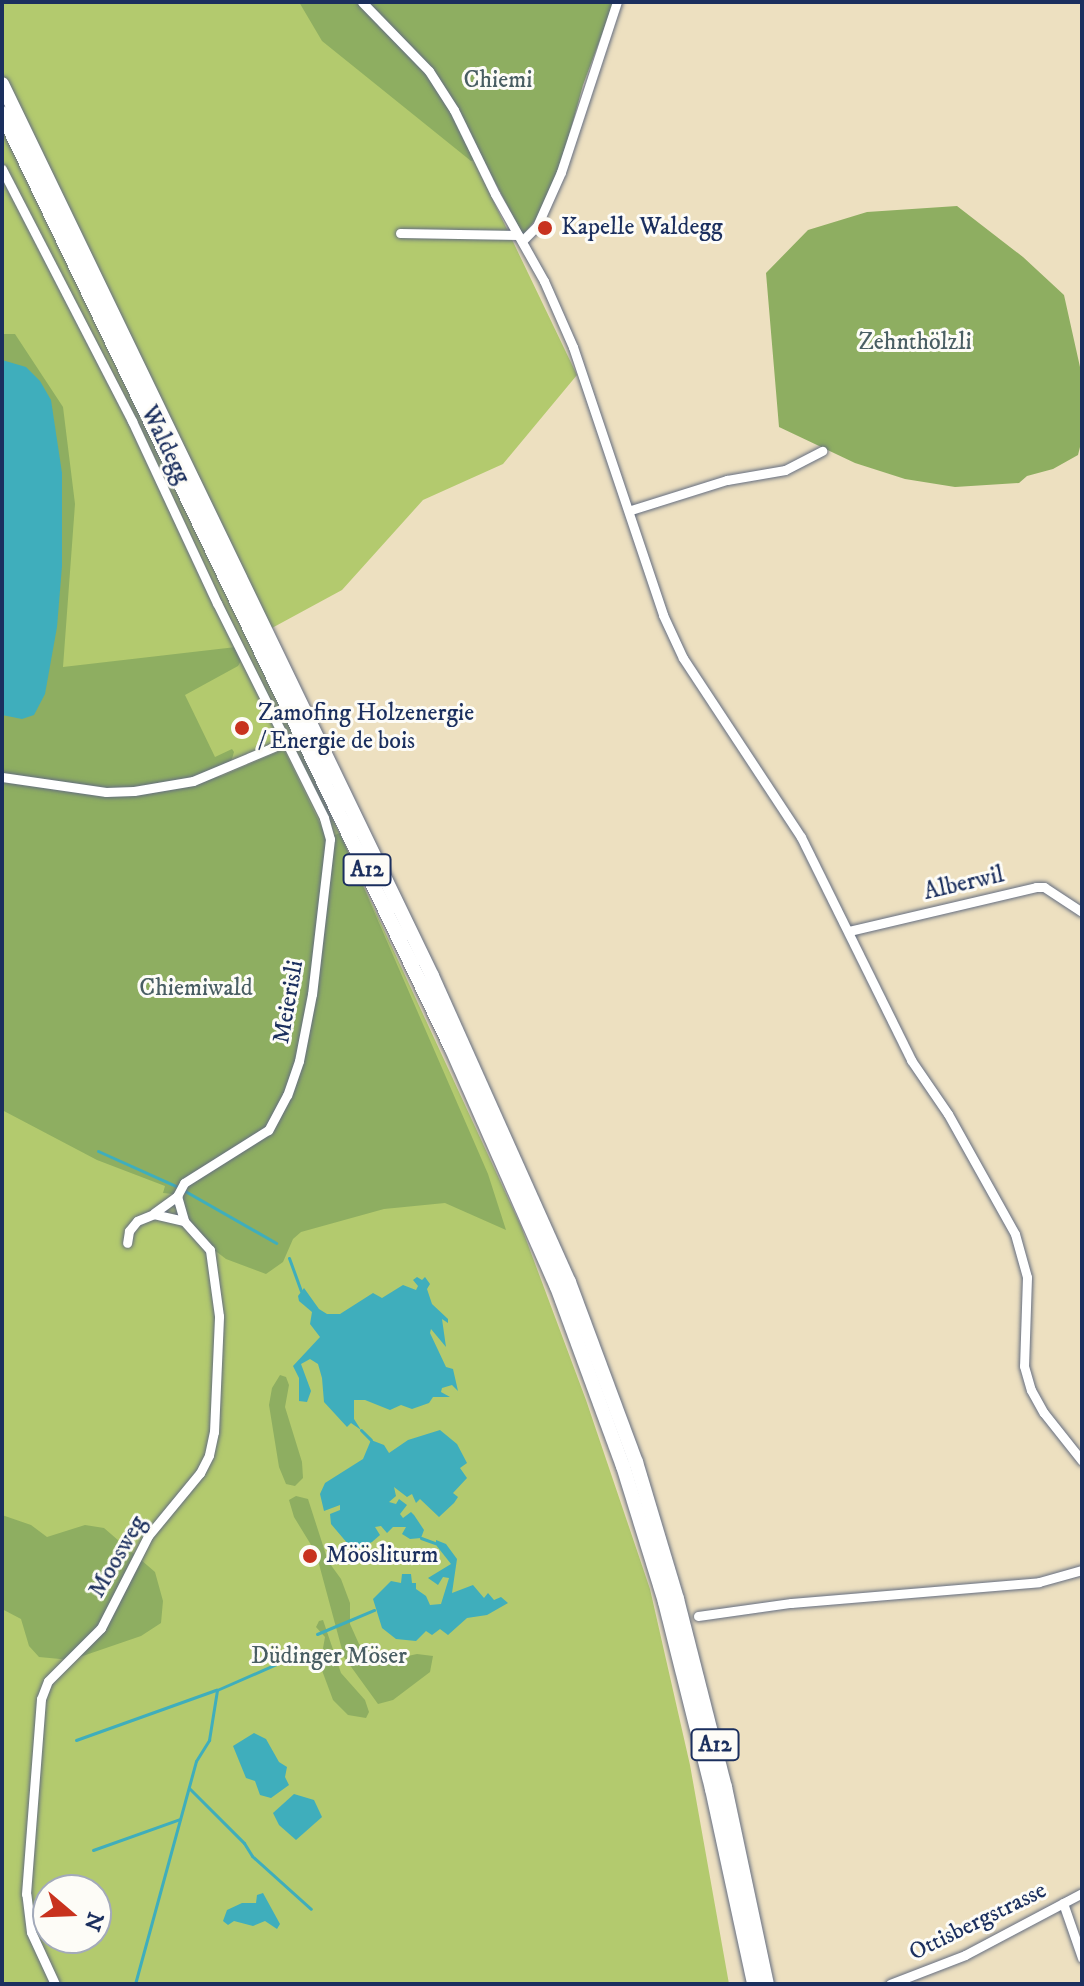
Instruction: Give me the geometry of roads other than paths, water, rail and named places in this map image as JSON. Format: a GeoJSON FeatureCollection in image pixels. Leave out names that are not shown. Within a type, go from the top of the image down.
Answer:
{"type":"FeatureCollection","features":[{"type":"Feature","properties":{"kind":"highway","name":"A12"},"geometry":{"type":"LineString","coordinates":[[2,84],[432,976],[569,1282],[632,1451],[673,1584],[714,1740],[767,1984]]}},
{"type":"Feature","properties":{"kind":"highway","name":"A12"},"geometry":{"type":"LineString","coordinates":[[2,113],[445,1034],[563,1302],[623,1466],[665,1602],[710,1777],[754,1984]]}},
{"type":"Feature","properties":{"kind":"street"},"geometry":{"type":"LineString","coordinates":[[362,2],[429,71],[443,91],[573,347],[631,510],[663,615],[683,658],[801,837],[911,1060],[948,1114],[1015,1234],[1027,1277],[1024,1366],[1031,1390],[1044,1413],[1082,1461]]}},
{"type":"Feature","properties":{"kind":"street"},"geometry":{"type":"LineString","coordinates":[[400,233],[520,238],[537,226],[561,172],[617,2]]}},
{"type":"Feature","properties":{"kind":"street","name":"Waldegg"},"geometry":{"type":"LineString","coordinates":[[2,169],[132,421],[286,742]]}},
{"type":"Feature","properties":{"kind":"street"},"geometry":{"type":"LineString","coordinates":[[631,510],[727,480],[785,470],[822,451]]}},
{"type":"Feature","properties":{"kind":"street"},"geometry":{"type":"LineString","coordinates":[[2,777],[106,792],[134,791],[193,781],[286,742]]}},
{"type":"Feature","properties":{"kind":"street","name":"Meierisli"},"geometry":{"type":"LineString","coordinates":[[177,1196],[184,1183],[268,1130],[278,1118],[299,1061],[312,994],[331,850],[324,818],[286,742]]}},
{"type":"Feature","properties":{"kind":"street","name":"Alberwil"},"geometry":{"type":"LineString","coordinates":[[849,931],[1036,887],[1044,887],[1082,912]]}},
{"type":"Feature","properties":{"kind":"street"},"geometry":{"type":"LineString","coordinates":[[127,1243],[129,1231],[137,1221],[154,1214],[177,1196],[184,1221],[154,1214]]}},
{"type":"Feature","properties":{"kind":"street","name":"Moosweg"},"geometry":{"type":"LineString","coordinates":[[55,1984],[31,1932],[26,1894],[41,1699],[48,1681],[101,1628],[148,1536],[194,1482],[212,1447],[219,1316],[216,1277],[210,1250],[184,1221]]}},
{"type":"Feature","properties":{"kind":"street"},"geometry":{"type":"LineString","coordinates":[[698,1616],[791,1603],[1039,1582],[1082,1570]]}},
{"type":"Feature","properties":{"kind":"street","name":"Ottisbergstrasse"},"geometry":{"type":"LineString","coordinates":[[890,1984],[965,1955],[1082,1893]]}},
{"type":"Feature","properties":{"kind":"street"},"geometry":{"type":"LineString","coordinates":[[1063,1903],[1082,1958]]}},
{"type":"Feature","properties":{"kind":"water"},"geometry":{"type":"Polygon","coordinates":[[[2,360],[26,367],[40,381],[51,400],[62,473],[62,566],[57,627],[45,694],[34,715],[22,719],[2,715],[2,360]]]}},
{"type":"Feature","properties":{"kind":"water"},"geometry":{"type":"Polygon","coordinates":[[[417,1277],[422,1280],[425,1277],[430,1284],[427,1289],[432,1304],[448,1319],[448,1323],[442,1319],[446,1347],[431,1329],[430,1333],[446,1367],[453,1369],[458,1391],[452,1385],[442,1388],[441,1392],[450,1397],[433,1397],[429,1403],[412,1409],[401,1405],[390,1410],[365,1400],[354,1400],[354,1419],[361,1430],[351,1423],[347,1427],[324,1402],[318,1364],[310,1359],[301,1364],[311,1391],[307,1402],[299,1401],[299,1378],[293,1366],[320,1337],[310,1324],[312,1312],[299,1301],[298,1296],[304,1288],[319,1309],[327,1314],[340,1314],[373,1293],[382,1298],[403,1285],[416,1290],[418,1286],[413,1280],[417,1277]]]}},
{"type":"Feature","properties":{"kind":"water"},"geometry":{"type":"Polygon","coordinates":[[[440,1430],[457,1444],[467,1463],[460,1468],[467,1478],[453,1493],[458,1497],[454,1503],[439,1517],[420,1499],[416,1503],[412,1494],[407,1497],[394,1487],[396,1496],[389,1502],[396,1504],[399,1499],[407,1505],[400,1514],[403,1518],[411,1512],[414,1515],[424,1530],[421,1538],[410,1539],[402,1534],[406,1527],[393,1527],[387,1533],[381,1526],[375,1527],[380,1535],[372,1542],[356,1549],[348,1544],[331,1524],[330,1514],[340,1510],[340,1505],[324,1511],[320,1494],[325,1483],[363,1459],[371,1440],[384,1445],[389,1453],[408,1440],[440,1430]]]}},
{"type":"Feature","properties":{"kind":"water"},"geometry":{"type":"Polygon","coordinates":[[[436,1540],[446,1544],[457,1559],[452,1593],[473,1585],[484,1598],[488,1593],[494,1600],[501,1597],[508,1603],[487,1615],[467,1618],[448,1635],[440,1629],[432,1635],[426,1631],[416,1641],[396,1639],[382,1628],[373,1599],[391,1581],[401,1583],[402,1574],[411,1574],[412,1583],[416,1583],[416,1589],[426,1596],[430,1605],[441,1604],[449,1578],[443,1577],[438,1585],[428,1578],[451,1564],[436,1545],[436,1540]]]}},
{"type":"Feature","properties":{"kind":"water"},"geometry":{"type":"Polygon","coordinates":[[[254,1733],[266,1739],[279,1762],[287,1767],[285,1777],[289,1785],[271,1798],[260,1795],[255,1781],[246,1778],[233,1746],[254,1733]]]}},
{"type":"Feature","properties":{"kind":"water"},"geometry":{"type":"Polygon","coordinates":[[[294,1794],[314,1800],[322,1817],[296,1840],[279,1825],[273,1813],[294,1794]]]}},
{"type":"Feature","properties":{"kind":"water"},"geometry":{"type":"Polygon","coordinates":[[[263,1893],[280,1924],[277,1929],[265,1921],[253,1926],[234,1921],[228,1925],[223,1921],[227,1910],[242,1903],[256,1903],[257,1895],[263,1893]]]}},
{"type":"Feature","properties":{"kind":"waterway"},"geometry":{"type":"LineString","coordinates":[[98,1151],[178,1187]]}},
{"type":"Feature","properties":{"kind":"waterway"},"geometry":{"type":"LineString","coordinates":[[185,1191],[276,1243]]}},
{"type":"Feature","properties":{"kind":"waterway"},"geometry":{"type":"LineString","coordinates":[[289,1258],[301,1291]]}},
{"type":"Feature","properties":{"kind":"waterway"},"geometry":{"type":"LineString","coordinates":[[361,1430],[371,1440]]}},
{"type":"Feature","properties":{"kind":"waterway"},"geometry":{"type":"LineString","coordinates":[[421,1538],[435,1543]]}},
{"type":"Feature","properties":{"kind":"waterway"},"geometry":{"type":"LineString","coordinates":[[317,1634],[374,1610]]}},
{"type":"Feature","properties":{"kind":"waterway"},"geometry":{"type":"LineString","coordinates":[[135,1984],[196,1761],[209,1740],[217,1690],[281,1662]]}},
{"type":"Feature","properties":{"kind":"waterway"},"geometry":{"type":"LineString","coordinates":[[76,1740],[216,1690]]}},
{"type":"Feature","properties":{"kind":"waterway"},"geometry":{"type":"LineString","coordinates":[[189,1788],[244,1843],[252,1856],[311,1909]]}},
{"type":"Feature","properties":{"kind":"waterway"},"geometry":{"type":"LineString","coordinates":[[93,1850],[180,1819]]}},
{"type":"Feature","properties":{"kind":"place","name":"Kapelle Waldegg"},"geometry":{"type":"Point","coordinates":[545,228]}},
{"type":"Feature","properties":{"kind":"place","name":"Zamofing Holzenergie / Energie de bois"},"geometry":{"type":"Point","coordinates":[242,728]}},
{"type":"Feature","properties":{"kind":"place","name":"Möösliturm"},"geometry":{"type":"Point","coordinates":[310,1556]}},
{"type":"Feature","properties":{"kind":"park label","name":"Chiemi"},"geometry":{"type":"Point","coordinates":[498,81]}},
{"type":"Feature","properties":{"kind":"park label","name":"Zehnthölzli"},"geometry":{"type":"Point","coordinates":[915,343]}},
{"type":"Feature","properties":{"kind":"park label","name":"Chiemiwald"},"geometry":{"type":"Point","coordinates":[196,989]}},
{"type":"Feature","properties":{"kind":"park label","name":"Düdinger Möser"},"geometry":{"type":"Point","coordinates":[329,1657]}}]}
